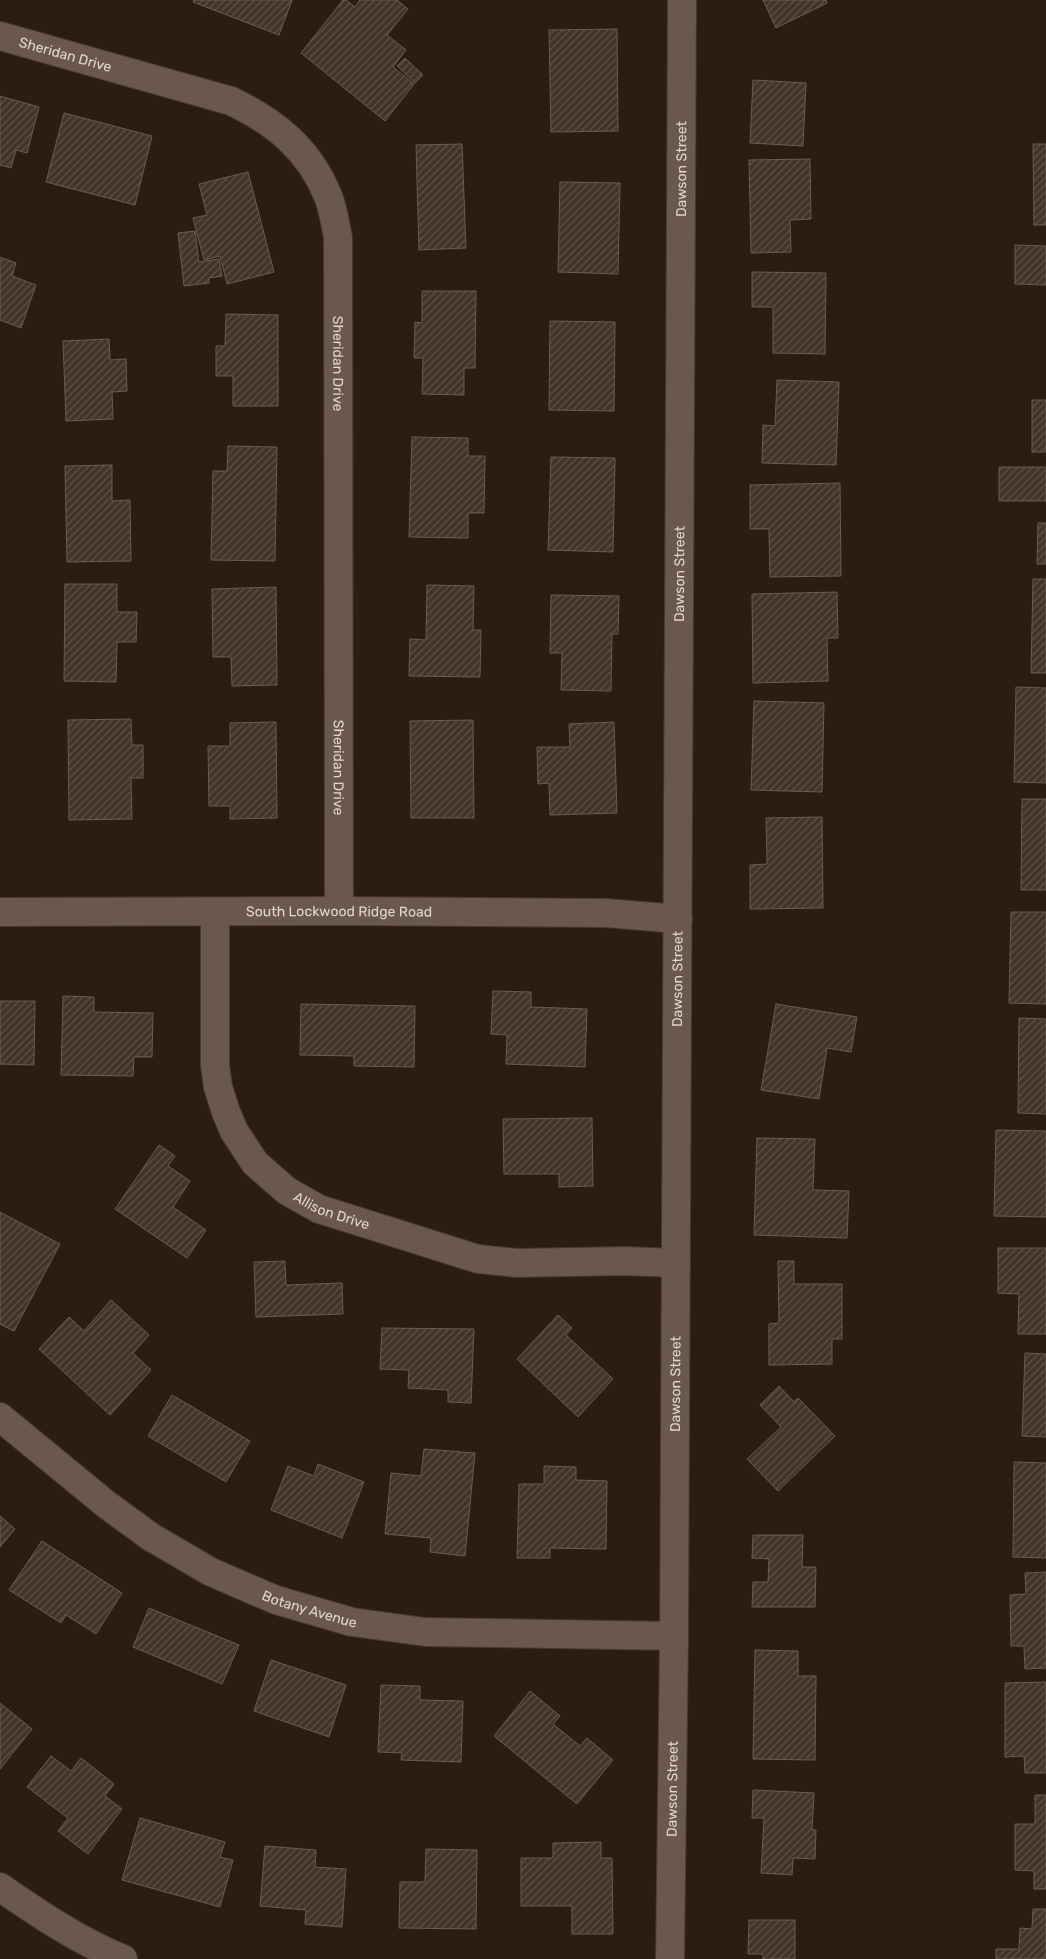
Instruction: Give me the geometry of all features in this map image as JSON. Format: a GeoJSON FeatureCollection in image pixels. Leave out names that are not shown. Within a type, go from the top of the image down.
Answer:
{"type":"FeatureCollection","features":[{"type":"Feature","properties":{"kind":"street","name":"Dawson Street"},"geometry":{"type":"LineString","coordinates":[[670,1959],[674,1636],[682,0]]}},
{"type":"Feature","properties":{"kind":"street","name":"Sheridan Drive"},"geometry":{"type":"LineString","coordinates":[[0,36],[231,101],[259,114],[287,136],[301,151],[317,173],[328,196],[338,237],[340,911]]}},
{"type":"Feature","properties":{"kind":"street","name":"South Lockwood Ridge Road"},"geometry":{"type":"LineString","coordinates":[[0,912],[215,913],[340,911],[606,913],[678,919]]}},
{"type":"Feature","properties":{"kind":"street","name":"Allison Drive"},"geometry":{"type":"LineString","coordinates":[[215,913],[215,1066],[218,1086],[229,1118],[255,1163],[287,1192],[319,1210],[478,1259],[517,1263],[676,1263]]}},
{"type":"Feature","properties":{"kind":"street","name":"Botany Avenue"},"geometry":{"type":"LineString","coordinates":[[0,1417],[107,1505],[151,1537],[211,1572],[276,1600],[352,1622],[425,1632],[674,1636]]}},
{"type":"Feature","properties":{"kind":"street"},"geometry":{"type":"LineString","coordinates":[[0,1887],[40,1916],[105,1952],[123,1959]]}},
{"type":"Feature","properties":{"kind":"building"},"geometry":{"type":"Polygon","coordinates":[[[194,0],[292,0],[279,35],[193,2],[194,0]]]}},
{"type":"Feature","properties":{"kind":"building"},"geometry":{"type":"Polygon","coordinates":[[[343,0],[346,0],[355,7],[360,0],[397,0],[408,9],[387,35],[406,50],[393,67],[414,84],[385,121],[301,53],[343,0]]]}},
{"type":"Feature","properties":{"kind":"building"},"geometry":{"type":"Polygon","coordinates":[[[763,0],[826,0],[827,3],[776,28],[763,0]]]}},
{"type":"Feature","properties":{"kind":"building"},"geometry":{"type":"Polygon","coordinates":[[[617,29],[618,131],[551,132],[549,30],[617,29]]]}},
{"type":"Feature","properties":{"kind":"building"},"geometry":{"type":"Polygon","coordinates":[[[405,58],[423,75],[415,83],[397,66],[405,58]]]}},
{"type":"Feature","properties":{"kind":"building"},"geometry":{"type":"Polygon","coordinates":[[[753,80],[806,83],[803,146],[750,143],[753,80]]]}},
{"type":"Feature","properties":{"kind":"building"},"geometry":{"type":"Polygon","coordinates":[[[0,96],[39,107],[27,153],[16,150],[11,168],[0,165],[0,96]]]}},
{"type":"Feature","properties":{"kind":"building"},"geometry":{"type":"Polygon","coordinates":[[[64,113],[152,136],[135,205],[46,182],[64,113]]]}},
{"type":"Feature","properties":{"kind":"building"},"geometry":{"type":"Polygon","coordinates":[[[462,144],[466,248],[419,250],[416,145],[462,144]]]}},
{"type":"Feature","properties":{"kind":"building"},"geometry":{"type":"Polygon","coordinates":[[[1033,144],[1046,144],[1046,225],[1034,225],[1033,144]]]}},
{"type":"Feature","properties":{"kind":"building"},"geometry":{"type":"Polygon","coordinates":[[[810,159],[811,219],[790,220],[791,252],[751,253],[749,160],[810,159]]]}},
{"type":"Feature","properties":{"kind":"building"},"geometry":{"type":"Polygon","coordinates":[[[248,172],[274,272],[227,284],[220,256],[204,260],[193,218],[207,215],[199,184],[248,172]]]}},
{"type":"Feature","properties":{"kind":"building"},"geometry":{"type":"Polygon","coordinates":[[[560,182],[620,183],[618,274],[558,272],[560,182]]]}},
{"type":"Feature","properties":{"kind":"building"},"geometry":{"type":"Polygon","coordinates":[[[195,231],[199,262],[219,259],[222,276],[209,278],[209,283],[184,286],[178,233],[195,231]]]}},
{"type":"Feature","properties":{"kind":"building"},"geometry":{"type":"Polygon","coordinates":[[[1015,245],[1046,246],[1046,285],[1015,284],[1015,245]]]}},
{"type":"Feature","properties":{"kind":"building"},"geometry":{"type":"Polygon","coordinates":[[[0,257],[16,263],[12,276],[36,285],[21,328],[0,320],[0,257]]]}},
{"type":"Feature","properties":{"kind":"building"},"geometry":{"type":"Polygon","coordinates":[[[752,272],[826,273],[825,354],[773,353],[773,307],[752,307],[752,272]]]}},
{"type":"Feature","properties":{"kind":"building"},"geometry":{"type":"Polygon","coordinates":[[[422,291],[476,291],[475,368],[464,368],[464,395],[422,394],[423,358],[414,358],[415,322],[422,323],[422,291]]]}},
{"type":"Feature","properties":{"kind":"building"},"geometry":{"type":"Polygon","coordinates":[[[226,314],[278,315],[278,406],[233,406],[233,376],[216,376],[216,346],[225,346],[226,314]]]}},
{"type":"Feature","properties":{"kind":"building"},"geometry":{"type":"Polygon","coordinates":[[[550,321],[615,322],[614,411],[549,410],[550,321]]]}},
{"type":"Feature","properties":{"kind":"building"},"geometry":{"type":"Polygon","coordinates":[[[109,339],[110,360],[126,359],[127,391],[112,392],[113,419],[66,421],[63,341],[109,339]]]}},
{"type":"Feature","properties":{"kind":"building"},"geometry":{"type":"Polygon","coordinates":[[[777,380],[839,382],[836,465],[762,463],[763,425],[775,426],[777,380]]]}},
{"type":"Feature","properties":{"kind":"building"},"geometry":{"type":"Polygon","coordinates":[[[1032,400],[1046,400],[1046,452],[1032,452],[1032,400]]]}},
{"type":"Feature","properties":{"kind":"building"},"geometry":{"type":"Polygon","coordinates":[[[412,437],[468,438],[468,456],[485,456],[484,513],[468,513],[468,538],[409,537],[412,437]]]}},
{"type":"Feature","properties":{"kind":"building"},"geometry":{"type":"Polygon","coordinates":[[[228,446],[277,447],[275,561],[211,560],[213,471],[227,471],[228,446]]]}},
{"type":"Feature","properties":{"kind":"building"},"geometry":{"type":"Polygon","coordinates":[[[551,457],[615,458],[613,552],[548,550],[551,457]]]}},
{"type":"Feature","properties":{"kind":"building"},"geometry":{"type":"Polygon","coordinates":[[[112,465],[112,501],[130,500],[131,561],[67,562],[65,466],[112,465]]]}},
{"type":"Feature","properties":{"kind":"building"},"geometry":{"type":"Polygon","coordinates":[[[999,467],[1046,467],[1046,501],[999,501],[999,467]]]}},
{"type":"Feature","properties":{"kind":"building"},"geometry":{"type":"Polygon","coordinates":[[[840,483],[841,576],[770,577],[769,529],[750,529],[750,485],[840,483]]]}},
{"type":"Feature","properties":{"kind":"building"},"geometry":{"type":"Polygon","coordinates":[[[1038,523],[1046,523],[1046,564],[1037,564],[1038,523]]]}},
{"type":"Feature","properties":{"kind":"building"},"geometry":{"type":"Polygon","coordinates":[[[1033,579],[1046,579],[1046,673],[1031,673],[1033,579]]]}},
{"type":"Feature","properties":{"kind":"building"},"geometry":{"type":"Polygon","coordinates":[[[65,584],[117,584],[117,612],[137,612],[136,642],[117,642],[116,682],[64,681],[65,584]]]}},
{"type":"Feature","properties":{"kind":"building"},"geometry":{"type":"Polygon","coordinates":[[[427,585],[474,586],[473,630],[481,630],[480,677],[409,676],[410,639],[426,640],[427,585]]]}},
{"type":"Feature","properties":{"kind":"building"},"geometry":{"type":"Polygon","coordinates":[[[276,587],[277,685],[232,686],[231,657],[213,657],[212,589],[276,587]]]}},
{"type":"Feature","properties":{"kind":"building"},"geometry":{"type":"Polygon","coordinates":[[[837,592],[838,638],[827,638],[828,681],[753,683],[752,594],[837,592]]]}},
{"type":"Feature","properties":{"kind":"building"},"geometry":{"type":"Polygon","coordinates":[[[551,595],[619,596],[618,634],[612,634],[611,691],[561,690],[562,653],[550,653],[551,595]]]}},
{"type":"Feature","properties":{"kind":"building"},"geometry":{"type":"Polygon","coordinates":[[[1016,687],[1046,688],[1046,783],[1014,782],[1016,687]]]}},
{"type":"Feature","properties":{"kind":"building"},"geometry":{"type":"Polygon","coordinates":[[[754,701],[824,703],[822,792],[751,790],[754,701]]]}},
{"type":"Feature","properties":{"kind":"building"},"geometry":{"type":"Polygon","coordinates":[[[131,719],[132,745],[143,745],[143,778],[131,778],[132,819],[69,820],[68,720],[131,719]]]}},
{"type":"Feature","properties":{"kind":"building"},"geometry":{"type":"Polygon","coordinates":[[[473,720],[474,818],[411,818],[410,721],[473,720]]]}},
{"type":"Feature","properties":{"kind":"building"},"geometry":{"type":"Polygon","coordinates":[[[276,722],[277,818],[230,819],[230,806],[209,806],[208,746],[230,746],[230,723],[276,722]]]}},
{"type":"Feature","properties":{"kind":"building"},"geometry":{"type":"Polygon","coordinates":[[[614,722],[617,813],[550,815],[549,783],[538,784],[537,747],[570,747],[569,724],[614,722]]]}},
{"type":"Feature","properties":{"kind":"building"},"geometry":{"type":"Polygon","coordinates":[[[1022,799],[1046,799],[1046,890],[1021,890],[1022,799]]]}},
{"type":"Feature","properties":{"kind":"building"},"geometry":{"type":"Polygon","coordinates":[[[822,817],[823,908],[750,909],[750,865],[767,864],[766,818],[822,817]]]}},
{"type":"Feature","properties":{"kind":"building"},"geometry":{"type":"Polygon","coordinates":[[[1011,912],[1046,912],[1046,1004],[1009,1003],[1011,912]]]}},
{"type":"Feature","properties":{"kind":"building"},"geometry":{"type":"Polygon","coordinates":[[[493,991],[531,992],[531,1007],[587,1009],[585,1067],[506,1064],[507,1035],[491,1034],[493,991]]]}},
{"type":"Feature","properties":{"kind":"building"},"geometry":{"type":"Polygon","coordinates":[[[63,996],[94,997],[94,1012],[153,1013],[152,1057],[134,1057],[133,1076],[61,1075],[63,996]]]}},
{"type":"Feature","properties":{"kind":"building"},"geometry":{"type":"Polygon","coordinates":[[[0,1001],[35,1001],[34,1065],[0,1064],[0,1001]]]}},
{"type":"Feature","properties":{"kind":"building"},"geometry":{"type":"Polygon","coordinates":[[[301,1004],[415,1006],[414,1067],[354,1066],[354,1056],[300,1055],[301,1004]]]}},
{"type":"Feature","properties":{"kind":"building"},"geometry":{"type":"Polygon","coordinates":[[[776,1004],[857,1017],[851,1052],[827,1048],[819,1099],[761,1090],[776,1004]]]}},
{"type":"Feature","properties":{"kind":"building"},"geometry":{"type":"Polygon","coordinates":[[[1019,1018],[1046,1019],[1046,1114],[1018,1113],[1019,1018]]]}},
{"type":"Feature","properties":{"kind":"building"},"geometry":{"type":"Polygon","coordinates":[[[592,1118],[593,1186],[559,1187],[559,1174],[504,1174],[503,1119],[592,1118]]]}},
{"type":"Feature","properties":{"kind":"building"},"geometry":{"type":"Polygon","coordinates":[[[996,1130],[1046,1131],[1046,1217],[994,1216],[996,1130]]]}},
{"type":"Feature","properties":{"kind":"building"},"geometry":{"type":"Polygon","coordinates":[[[757,1138],[815,1139],[813,1190],[849,1191],[847,1238],[754,1235],[757,1138]]]}},
{"type":"Feature","properties":{"kind":"building"},"geometry":{"type":"Polygon","coordinates":[[[159,1145],[175,1156],[168,1166],[190,1181],[173,1207],[206,1230],[187,1258],[115,1209],[159,1145]]]}},
{"type":"Feature","properties":{"kind":"building"},"geometry":{"type":"Polygon","coordinates":[[[0,1212],[60,1244],[14,1331],[0,1324],[0,1212]]]}},
{"type":"Feature","properties":{"kind":"building"},"geometry":{"type":"Polygon","coordinates":[[[998,1248],[1046,1248],[1046,1334],[1018,1334],[1019,1294],[998,1293],[998,1248]]]}},
{"type":"Feature","properties":{"kind":"building"},"geometry":{"type":"Polygon","coordinates":[[[285,1261],[286,1285],[342,1283],[343,1314],[256,1317],[254,1262],[285,1261]]]}},
{"type":"Feature","properties":{"kind":"building"},"geometry":{"type":"Polygon","coordinates":[[[778,1261],[794,1261],[794,1284],[842,1284],[842,1339],[832,1339],[832,1364],[769,1365],[769,1324],[779,1323],[778,1261]]]}},
{"type":"Feature","properties":{"kind":"building"},"geometry":{"type":"Polygon","coordinates":[[[111,1300],[149,1335],[133,1353],[151,1370],[110,1415],[39,1349],[69,1317],[84,1331],[111,1300]]]}},
{"type":"Feature","properties":{"kind":"building"},"geometry":{"type":"Polygon","coordinates":[[[558,1315],[572,1328],[566,1335],[613,1379],[578,1417],[517,1359],[558,1315]]]}},
{"type":"Feature","properties":{"kind":"building"},"geometry":{"type":"Polygon","coordinates":[[[382,1328],[474,1329],[471,1403],[448,1402],[448,1390],[408,1388],[409,1370],[380,1369],[382,1328]]]}},
{"type":"Feature","properties":{"kind":"building"},"geometry":{"type":"Polygon","coordinates":[[[1025,1353],[1046,1354],[1046,1437],[1022,1436],[1025,1353]]]}},
{"type":"Feature","properties":{"kind":"building"},"geometry":{"type":"Polygon","coordinates":[[[779,1386],[794,1402],[798,1398],[835,1436],[778,1491],[747,1459],[781,1427],[760,1405],[779,1386]]]}},
{"type":"Feature","properties":{"kind":"building"},"geometry":{"type":"Polygon","coordinates":[[[172,1395],[250,1441],[226,1482],[148,1436],[172,1395]]]}},
{"type":"Feature","properties":{"kind":"building"},"geometry":{"type":"Polygon","coordinates":[[[424,1449],[475,1453],[465,1556],[430,1552],[431,1538],[385,1534],[391,1473],[421,1476],[424,1449]]]}},
{"type":"Feature","properties":{"kind":"building"},"geometry":{"type":"Polygon","coordinates":[[[1014,1462],[1046,1463],[1046,1558],[1013,1557],[1014,1462]]]}},
{"type":"Feature","properties":{"kind":"building"},"geometry":{"type":"Polygon","coordinates":[[[318,1464],[364,1482],[342,1538],[271,1510],[288,1466],[314,1476],[318,1464]]]}},
{"type":"Feature","properties":{"kind":"building"},"geometry":{"type":"Polygon","coordinates":[[[544,1466],[576,1467],[576,1480],[607,1481],[606,1549],[550,1548],[550,1558],[517,1558],[519,1484],[544,1484],[544,1466]]]}},
{"type":"Feature","properties":{"kind":"building"},"geometry":{"type":"Polygon","coordinates":[[[0,1516],[15,1529],[0,1547],[0,1516]]]}},
{"type":"Feature","properties":{"kind":"building"},"geometry":{"type":"Polygon","coordinates":[[[753,1535],[803,1535],[802,1567],[816,1567],[815,1607],[752,1607],[753,1582],[768,1582],[769,1559],[752,1558],[753,1535]]]}},
{"type":"Feature","properties":{"kind":"building"},"geometry":{"type":"Polygon","coordinates":[[[42,1541],[122,1593],[96,1634],[66,1615],[61,1623],[9,1590],[42,1541]]]}},
{"type":"Feature","properties":{"kind":"building"},"geometry":{"type":"Polygon","coordinates":[[[1046,1572],[1046,1668],[1025,1669],[1024,1646],[1011,1646],[1010,1595],[1026,1594],[1025,1573],[1046,1572]]]}},
{"type":"Feature","properties":{"kind":"building"},"geometry":{"type":"Polygon","coordinates":[[[149,1608],[239,1645],[222,1684],[133,1647],[149,1608]]]}},
{"type":"Feature","properties":{"kind":"building"},"geometry":{"type":"Polygon","coordinates":[[[755,1650],[798,1651],[798,1676],[816,1676],[815,1760],[753,1759],[755,1650]]]}},
{"type":"Feature","properties":{"kind":"building"},"geometry":{"type":"Polygon","coordinates":[[[271,1660],[346,1685],[329,1737],[254,1711],[271,1660]]]}},
{"type":"Feature","properties":{"kind":"building"},"geometry":{"type":"Polygon","coordinates":[[[1046,1682],[1046,1773],[1025,1773],[1024,1756],[1005,1757],[1005,1683],[1046,1682]]]}},
{"type":"Feature","properties":{"kind":"building"},"geometry":{"type":"Polygon","coordinates":[[[381,1685],[420,1686],[420,1700],[463,1701],[461,1762],[401,1760],[402,1753],[378,1752],[381,1685]]]}},
{"type":"Feature","properties":{"kind":"building"},"geometry":{"type":"Polygon","coordinates":[[[530,1691],[560,1716],[553,1724],[580,1746],[587,1738],[613,1760],[577,1804],[494,1736],[530,1691]]]}},
{"type":"Feature","properties":{"kind":"building"},"geometry":{"type":"Polygon","coordinates":[[[0,1703],[32,1729],[0,1769],[0,1703]]]}},
{"type":"Feature","properties":{"kind":"building"},"geometry":{"type":"Polygon","coordinates":[[[51,1756],[71,1771],[81,1758],[114,1784],[105,1796],[122,1809],[88,1854],[58,1831],[68,1818],[27,1787],[51,1756]]]}},
{"type":"Feature","properties":{"kind":"building"},"geometry":{"type":"Polygon","coordinates":[[[753,1790],[814,1793],[812,1830],[816,1830],[815,1859],[793,1858],[792,1875],[761,1873],[764,1818],[752,1818],[753,1790]]]}},
{"type":"Feature","properties":{"kind":"building"},"geometry":{"type":"Polygon","coordinates":[[[1035,1795],[1046,1795],[1046,1889],[1034,1889],[1034,1871],[1015,1870],[1015,1824],[1035,1824],[1035,1795]]]}},
{"type":"Feature","properties":{"kind":"building"},"geometry":{"type":"Polygon","coordinates":[[[140,1818],[225,1842],[220,1857],[233,1860],[220,1907],[122,1880],[140,1818]]]}},
{"type":"Feature","properties":{"kind":"building"},"geometry":{"type":"Polygon","coordinates":[[[601,1842],[601,1858],[612,1858],[613,1934],[572,1934],[572,1906],[521,1906],[521,1858],[553,1858],[553,1843],[601,1842]]]}},
{"type":"Feature","properties":{"kind":"building"},"geometry":{"type":"Polygon","coordinates":[[[265,1846],[316,1850],[315,1867],[346,1869],[342,1927],[305,1924],[306,1910],[260,1906],[265,1846]]]}},
{"type":"Feature","properties":{"kind":"building"},"geometry":{"type":"Polygon","coordinates":[[[426,1849],[477,1850],[476,1929],[399,1928],[400,1882],[425,1882],[426,1849]]]}},
{"type":"Feature","properties":{"kind":"building"},"geometry":{"type":"Polygon","coordinates":[[[1033,1909],[1046,1909],[1046,1959],[996,1959],[996,1949],[1019,1949],[1020,1928],[1032,1929],[1033,1909]]]}},
{"type":"Feature","properties":{"kind":"building"},"geometry":{"type":"Polygon","coordinates":[[[749,1920],[795,1920],[795,1959],[763,1959],[763,1954],[748,1954],[749,1920]]]}}]}
